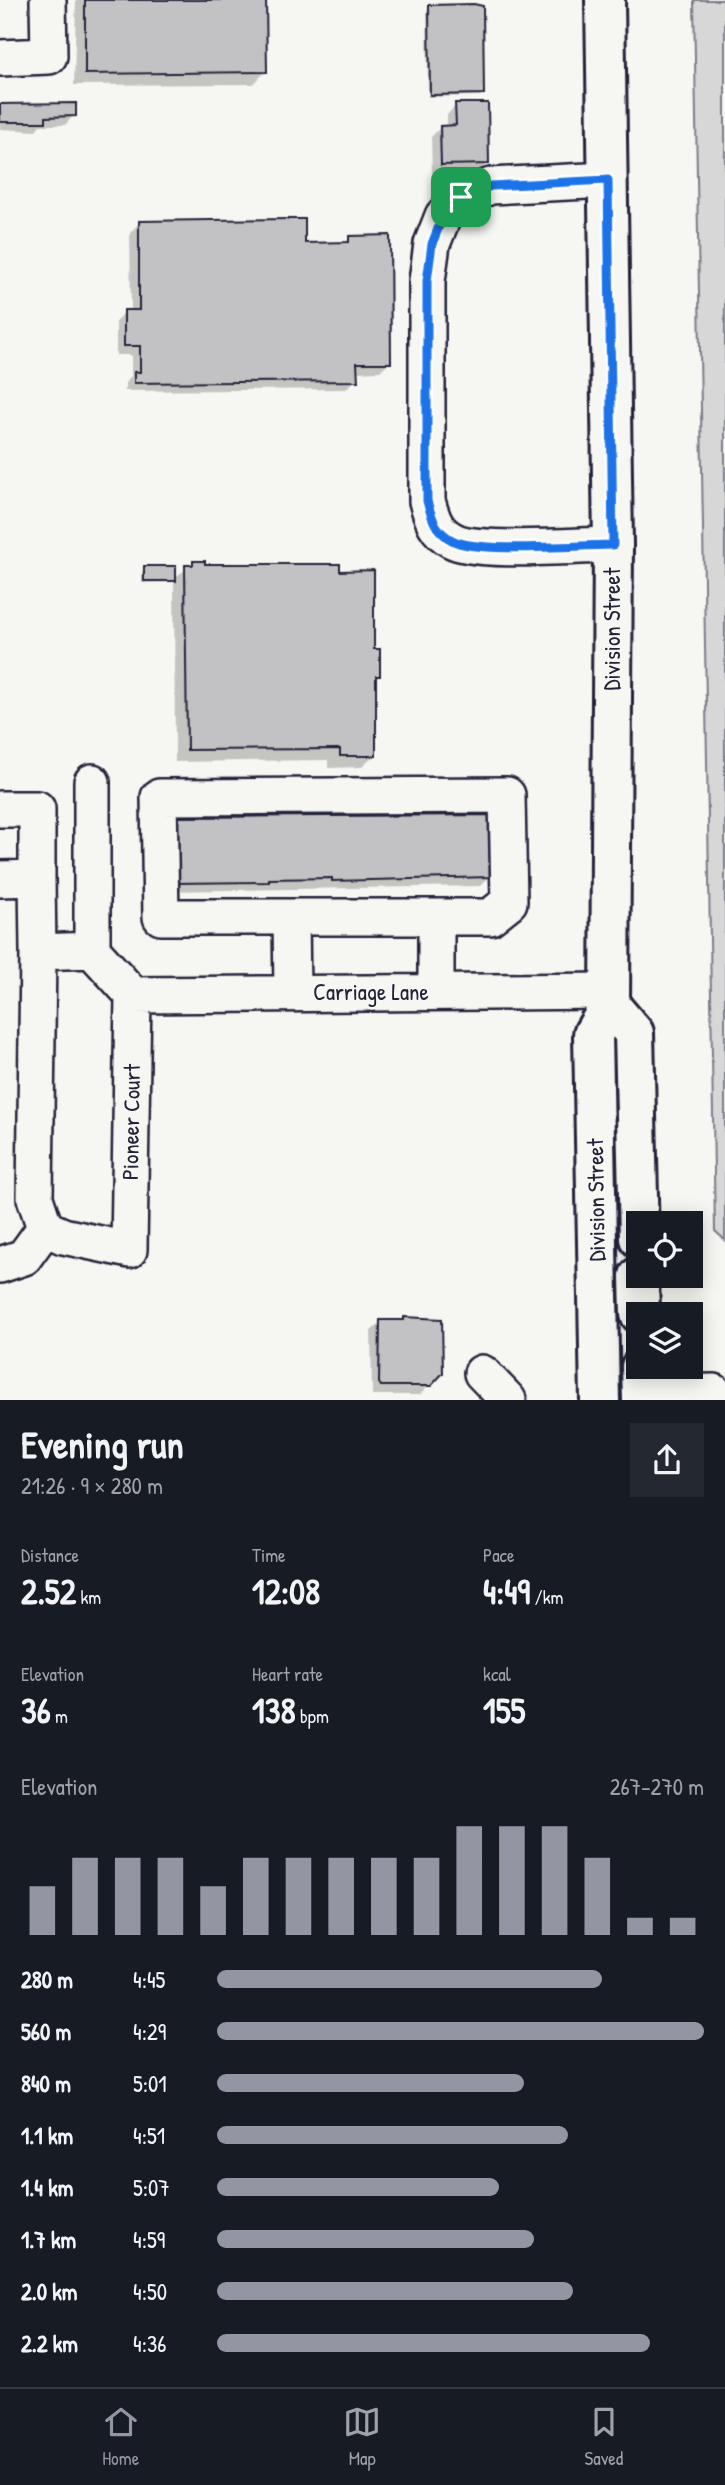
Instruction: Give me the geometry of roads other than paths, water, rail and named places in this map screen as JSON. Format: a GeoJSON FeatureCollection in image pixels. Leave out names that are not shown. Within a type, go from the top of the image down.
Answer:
{"type":"FeatureCollection","features":[{"type":"Feature","properties":{"kind":"main road","name":"Division Street"},"geometry":{"type":"LineString","coordinates":[[600,1400],[593,1034],[610,998],[613,545],[605,0]]}},
{"type":"Feature","properties":{"kind":"main road","name":"Division Street"},"geometry":{"type":"LineString","coordinates":[[610,998],[634,1033],[638,1211]]}},
{"type":"Feature","properties":{"kind":"street"},"geometry":{"type":"LineString","coordinates":[[0,58],[49,56],[48,0]]}},
{"type":"Feature","properties":{"kind":"street"},"geometry":{"type":"LineString","coordinates":[[608,180],[491,186],[461,197],[443,216],[432,244],[427,281],[427,501],[434,525],[453,541],[483,546],[613,545]]}},
{"type":"Feature","properties":{"kind":"street"},"geometry":{"type":"LineString","coordinates":[[92,782],[92,950],[132,995]]}},
{"type":"Feature","properties":{"kind":"street"},"geometry":{"type":"LineString","coordinates":[[507,795],[509,902],[489,916],[291,917],[161,917],[159,797],[507,795]]}},
{"type":"Feature","properties":{"kind":"street"},"geometry":{"type":"LineString","coordinates":[[0,809],[37,809],[35,1198],[45,1228],[24,1257],[0,1265]]}},
{"type":"Feature","properties":{"kind":"street"},"geometry":{"type":"LineString","coordinates":[[0,879],[37,878]]}},
{"type":"Feature","properties":{"kind":"street"},"geometry":{"type":"LineString","coordinates":[[291,917],[292,992]]}},
{"type":"Feature","properties":{"kind":"street"},"geometry":{"type":"LineString","coordinates":[[436,917],[436,991]]}},
{"type":"Feature","properties":{"kind":"street"},"geometry":{"type":"LineString","coordinates":[[38,952],[92,950]]}},
{"type":"Feature","properties":{"kind":"street","name":"Carriage Lane"},"geometry":{"type":"LineString","coordinates":[[132,995],[436,991],[610,998]]}},
{"type":"Feature","properties":{"kind":"street","name":"Pioneer Court"},"geometry":{"type":"LineString","coordinates":[[45,1228],[63,1236],[130,1250],[132,995]]}},
{"type":"Feature","properties":{"kind":"street"},"geometry":{"type":"LineString","coordinates":[[482,1373],[508,1400]]}},
{"type":"Feature","properties":{"kind":"street"},"geometry":{"type":"LineString","coordinates":[[641,1387],[714,1392],[715,1400]]}}]}
